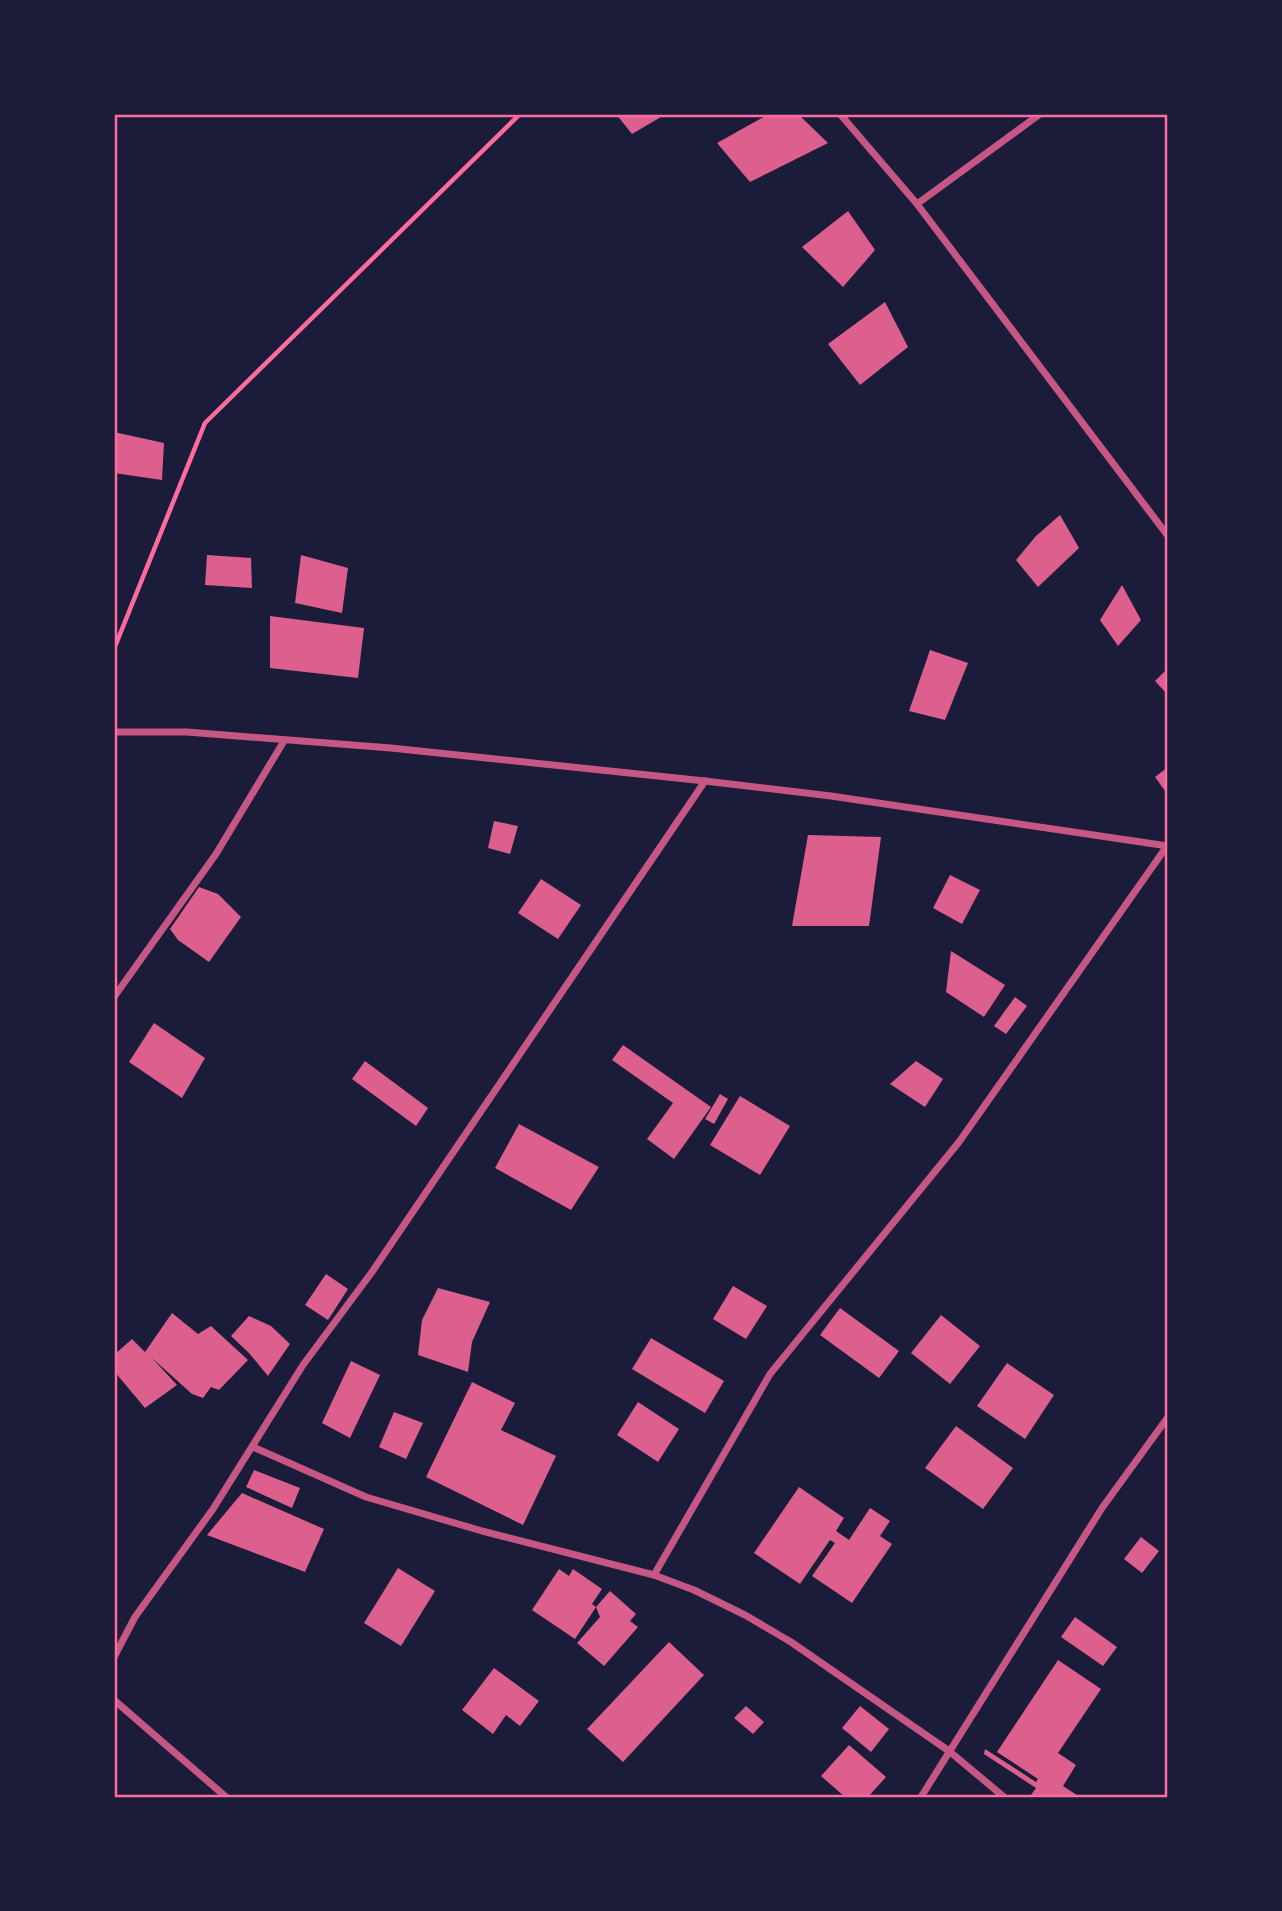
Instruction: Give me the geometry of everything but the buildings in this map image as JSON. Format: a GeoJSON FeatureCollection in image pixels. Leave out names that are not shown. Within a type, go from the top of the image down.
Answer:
{"type":"FeatureCollection","features":[{"type":"Feature","properties":{"kind":"street"},"geometry":{"type":"LineString","coordinates":[[840,114],[918,204],[1168,536]]}},
{"type":"Feature","properties":{"kind":"street"},"geometry":{"type":"LineString","coordinates":[[918,204],[1040,114]]}},
{"type":"Feature","properties":{"kind":"street"},"geometry":{"type":"LineString","coordinates":[[114,733],[187,733],[391,748],[831,796],[1167,846],[959,1142],[770,1374],[654,1575]]}},
{"type":"Feature","properties":{"kind":"street"},"geometry":{"type":"LineString","coordinates":[[114,997],[216,854],[284,741]]}},
{"type":"Feature","properties":{"kind":"street"},"geometry":{"type":"LineString","coordinates":[[114,1657],[135,1617],[176,1563],[253,1447],[303,1365],[372,1272],[705,782]]}},
{"type":"Feature","properties":{"kind":"street"},"geometry":{"type":"LineString","coordinates":[[921,1797],[1102,1508],[1168,1417]]}},
{"type":"Feature","properties":{"kind":"street"},"geometry":{"type":"LineString","coordinates":[[253,1447],[366,1497],[482,1531],[654,1575],[694,1590],[768,1629],[949,1751],[1004,1797]]}},
{"type":"Feature","properties":{"kind":"street"},"geometry":{"type":"LineString","coordinates":[[114,1700],[226,1797]]}},
{"type":"Feature","properties":{"kind":"path"},"geometry":{"type":"LineString","coordinates":[[114,649],[205,423],[520,114]]}}]}
